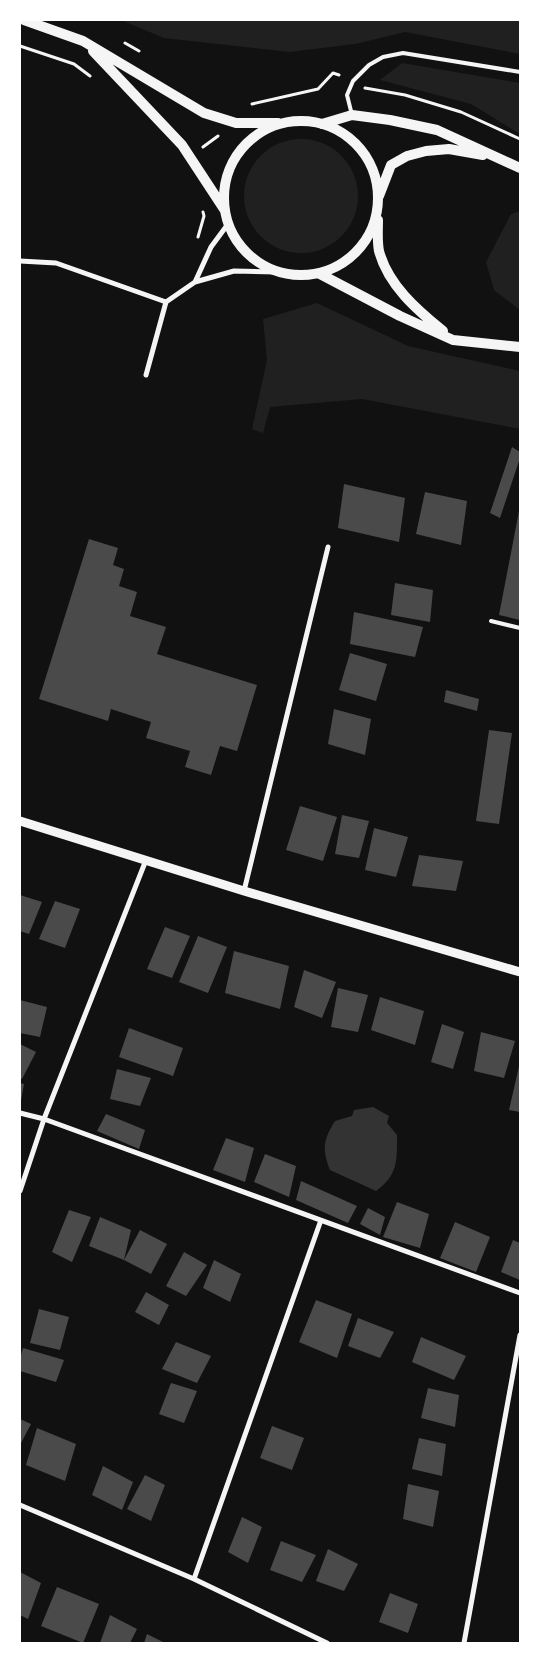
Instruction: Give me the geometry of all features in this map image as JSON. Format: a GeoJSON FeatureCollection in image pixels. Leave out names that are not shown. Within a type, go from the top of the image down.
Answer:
{"type":"FeatureCollection","features":[{"type":"Feature","properties":{"kind":"main road"},"geometry":{"type":"LineString","coordinates":[[24,20],[83,41],[204,112],[225,121],[284,123],[303,121],[322,124],[347,136],[360,148],[375,174],[379,197]]}},
{"type":"Feature","properties":{"kind":"main road"},"geometry":{"type":"LineString","coordinates":[[83,41],[150,109],[190,157],[224,210]]}},
{"type":"Feature","properties":{"kind":"main road"},"geometry":{"type":"LineString","coordinates":[[322,124],[352,115],[390,120],[437,130],[520,168]]}},
{"type":"Feature","properties":{"kind":"main road"},"geometry":{"type":"LineString","coordinates":[[284,123],[263,131],[245,145],[229,170],[224,187],[224,210],[228,224],[237,242],[253,260],[276,272],[296,276],[320,274],[339,267],[358,252],[369,237],[377,214]]}},
{"type":"Feature","properties":{"kind":"main road"},"geometry":{"type":"LineString","coordinates":[[453,340],[416,309],[387,271],[379,250],[377,214],[379,197],[391,165],[407,156],[448,148],[501,158]]}},
{"type":"Feature","properties":{"kind":"main road"},"geometry":{"type":"LineString","coordinates":[[320,274],[400,316],[453,340],[520,347]]}},
{"type":"Feature","properties":{"kind":"street"},"geometry":{"type":"LineString","coordinates":[[195,282],[209,252],[228,224]]}},
{"type":"Feature","properties":{"kind":"street"},"geometry":{"type":"LineString","coordinates":[[20,261],[56,263],[166,302]]}},
{"type":"Feature","properties":{"kind":"street"},"geometry":{"type":"LineString","coordinates":[[146,375],[166,302],[195,282],[234,271],[276,272]]}},
{"type":"Feature","properties":{"kind":"street"},"geometry":{"type":"LineString","coordinates":[[244,891],[328,547]]}},
{"type":"Feature","properties":{"kind":"street"},"geometry":{"type":"LineString","coordinates":[[20,821],[244,891],[520,972]]}},
{"type":"Feature","properties":{"kind":"street"},"geometry":{"type":"LineString","coordinates":[[20,1191],[44,1119],[146,860]]}},
{"type":"Feature","properties":{"kind":"street"},"geometry":{"type":"LineString","coordinates":[[20,1113],[44,1119],[520,1293]]}},
{"type":"Feature","properties":{"kind":"street"},"geometry":{"type":"LineString","coordinates":[[194,1579],[321,1220]]}},
{"type":"Feature","properties":{"kind":"street"},"geometry":{"type":"LineString","coordinates":[[464,1643],[520,1335]]}},
{"type":"Feature","properties":{"kind":"street"},"geometry":{"type":"LineString","coordinates":[[20,1505],[194,1579],[327,1643]]}},
{"type":"Feature","properties":{"kind":"lane"},"geometry":{"type":"LineString","coordinates":[[352,115],[347,94],[353,81],[369,65],[383,57],[403,53],[520,72]]}},
{"type":"Feature","properties":{"kind":"lane"},"geometry":{"type":"LineString","coordinates":[[492,621],[520,628]]}},
{"type":"Feature","properties":{"kind":"path"},"geometry":{"type":"LineString","coordinates":[[123,42],[147,57]]}},
{"type":"Feature","properties":{"kind":"path"},"geometry":{"type":"LineString","coordinates":[[20,46],[74,64],[98,82]]}},
{"type":"Feature","properties":{"kind":"path"},"geometry":{"type":"LineString","coordinates":[[246,105],[318,89],[333,73],[369,90],[405,96],[461,112],[520,139]]}},
{"type":"Feature","properties":{"kind":"path"},"geometry":{"type":"LineString","coordinates":[[190,157],[218,136],[225,121]]}},
{"type":"Feature","properties":{"kind":"path"},"geometry":{"type":"LineString","coordinates":[[202,207],[204,216],[197,239],[209,252]]}},
{"type":"Feature","properties":{"kind":"shaded area"},"geometry":{"type":"Polygon","coordinates":[[[121,20],[520,20],[520,54],[405,32],[355,44],[289,52],[164,38],[121,20]]]}},
{"type":"Feature","properties":{"kind":"shaded area"},"geometry":{"type":"Polygon","coordinates":[[[402,63],[520,83],[520,134],[471,104],[380,80],[402,63]]]}},
{"type":"Feature","properties":{"kind":"shaded area"},"geometry":{"type":"Polygon","coordinates":[[[301,139],[323,143],[341,156],[354,174],[358,196],[354,218],[341,236],[323,249],[301,253],[279,249],[261,236],[248,218],[244,196],[248,174],[261,156],[279,143],[301,139]]]}},
{"type":"Feature","properties":{"kind":"shaded area"},"geometry":{"type":"Polygon","coordinates":[[[520,211],[520,310],[494,290],[486,262],[511,214],[520,211]]]}},
{"type":"Feature","properties":{"kind":"shaded area"},"geometry":{"type":"Polygon","coordinates":[[[317,303],[408,346],[520,371],[520,429],[362,399],[270,407],[263,433],[252,429],[267,360],[263,319],[317,303]]]}},
{"type":"Feature","properties":{"kind":"shaded area"},"geometry":{"type":"Polygon","coordinates":[[[373,1107],[389,1116],[387,1123],[397,1135],[395,1167],[389,1179],[376,1191],[330,1170],[325,1150],[326,1139],[335,1121],[352,1116],[354,1110],[373,1107]]]}},
{"type":"Feature","properties":{"kind":"building"},"geometry":{"type":"Polygon","coordinates":[[[512,447],[520,452],[520,458],[500,518],[490,513],[512,447]]]}},
{"type":"Feature","properties":{"kind":"building"},"geometry":{"type":"Polygon","coordinates":[[[344,484],[405,498],[399,542],[338,528],[344,484]]]}},
{"type":"Feature","properties":{"kind":"building"},"geometry":{"type":"Polygon","coordinates":[[[425,492],[467,501],[461,545],[416,534],[425,492]]]}},
{"type":"Feature","properties":{"kind":"building"},"geometry":{"type":"Polygon","coordinates":[[[520,511],[520,620],[499,615],[520,511]]]}},
{"type":"Feature","properties":{"kind":"building"},"geometry":{"type":"Polygon","coordinates":[[[89,539],[118,548],[113,565],[124,569],[119,586],[137,592],[130,616],[166,627],[157,654],[257,685],[237,751],[220,746],[211,775],[185,767],[190,751],[146,738],[151,722],[111,709],[108,721],[39,699],[89,539]]]}},
{"type":"Feature","properties":{"kind":"building"},"geometry":{"type":"Polygon","coordinates":[[[395,583],[433,590],[430,622],[391,615],[395,583]]]}},
{"type":"Feature","properties":{"kind":"building"},"geometry":{"type":"Polygon","coordinates":[[[354,612],[423,627],[415,657],[350,644],[354,612]]]}},
{"type":"Feature","properties":{"kind":"building"},"geometry":{"type":"Polygon","coordinates":[[[350,653],[387,664],[376,701],[339,690],[350,653]]]}},
{"type":"Feature","properties":{"kind":"building"},"geometry":{"type":"Polygon","coordinates":[[[446,690],[479,699],[477,711],[444,702],[446,690]]]}},
{"type":"Feature","properties":{"kind":"building"},"geometry":{"type":"Polygon","coordinates":[[[334,709],[371,719],[365,755],[328,744],[334,709]]]}},
{"type":"Feature","properties":{"kind":"building"},"geometry":{"type":"Polygon","coordinates":[[[489,730],[512,733],[499,824],[476,821],[489,730]]]}},
{"type":"Feature","properties":{"kind":"building"},"geometry":{"type":"Polygon","coordinates":[[[300,806],[337,817],[323,861],[286,850],[300,806]]]}},
{"type":"Feature","properties":{"kind":"building"},"geometry":{"type":"Polygon","coordinates":[[[342,815],[369,821],[359,858],[335,854],[342,815]]]}},
{"type":"Feature","properties":{"kind":"building"},"geometry":{"type":"Polygon","coordinates":[[[374,828],[408,837],[396,877],[365,870],[374,828]]]}},
{"type":"Feature","properties":{"kind":"building"},"geometry":{"type":"Polygon","coordinates":[[[419,855],[463,861],[456,891],[412,886],[419,855]]]}},
{"type":"Feature","properties":{"kind":"building"},"geometry":{"type":"Polygon","coordinates":[[[20,895],[42,902],[29,934],[20,931],[20,895]]]}},
{"type":"Feature","properties":{"kind":"building"},"geometry":{"type":"Polygon","coordinates":[[[55,901],[80,909],[65,948],[39,939],[55,901]]]}},
{"type":"Feature","properties":{"kind":"building"},"geometry":{"type":"Polygon","coordinates":[[[165,927],[190,936],[172,978],[147,969],[165,927]]]}},
{"type":"Feature","properties":{"kind":"building"},"geometry":{"type":"Polygon","coordinates":[[[198,936],[227,947],[208,993],[179,982],[198,936]]]}},
{"type":"Feature","properties":{"kind":"building"},"geometry":{"type":"Polygon","coordinates":[[[234,951],[289,966],[280,1009],[225,993],[234,951]]]}},
{"type":"Feature","properties":{"kind":"building"},"geometry":{"type":"Polygon","coordinates":[[[304,970],[336,982],[322,1018],[294,1007],[304,970]]]}},
{"type":"Feature","properties":{"kind":"building"},"geometry":{"type":"Polygon","coordinates":[[[338,988],[368,995],[358,1032],[331,1027],[338,988]]]}},
{"type":"Feature","properties":{"kind":"building"},"geometry":{"type":"Polygon","coordinates":[[[380,997],[424,1011],[415,1045],[371,1030],[380,997]]]}},
{"type":"Feature","properties":{"kind":"building"},"geometry":{"type":"Polygon","coordinates":[[[20,1000],[47,1007],[40,1037],[20,1033],[20,1000]]]}},
{"type":"Feature","properties":{"kind":"building"},"geometry":{"type":"Polygon","coordinates":[[[442,1024],[464,1032],[453,1069],[431,1062],[442,1024]]]}},
{"type":"Feature","properties":{"kind":"building"},"geometry":{"type":"Polygon","coordinates":[[[129,1028],[183,1048],[173,1076],[119,1057],[129,1028]]]}},
{"type":"Feature","properties":{"kind":"building"},"geometry":{"type":"Polygon","coordinates":[[[481,1032],[515,1041],[504,1078],[474,1071],[481,1032]]]}},
{"type":"Feature","properties":{"kind":"building"},"geometry":{"type":"Polygon","coordinates":[[[20,1044],[36,1052],[22,1079],[20,1078],[20,1044]]]}},
{"type":"Feature","properties":{"kind":"building"},"geometry":{"type":"Polygon","coordinates":[[[520,1062],[520,1112],[509,1110],[520,1062]]]}},
{"type":"Feature","properties":{"kind":"building"},"geometry":{"type":"Polygon","coordinates":[[[117,1069],[151,1078],[140,1106],[110,1099],[117,1069]]]}},
{"type":"Feature","properties":{"kind":"building"},"geometry":{"type":"Polygon","coordinates":[[[20,1083],[24,1084],[21,1101],[20,1101],[20,1083]]]}},
{"type":"Feature","properties":{"kind":"building"},"geometry":{"type":"Polygon","coordinates":[[[106,1114],[145,1130],[139,1149],[97,1131],[106,1114]]]}},
{"type":"Feature","properties":{"kind":"building"},"geometry":{"type":"Polygon","coordinates":[[[226,1138],[254,1148],[245,1182],[213,1170],[226,1138]]]}},
{"type":"Feature","properties":{"kind":"building"},"geometry":{"type":"Polygon","coordinates":[[[265,1154],[296,1166],[289,1197],[254,1182],[265,1154]]]}},
{"type":"Feature","properties":{"kind":"building"},"geometry":{"type":"Polygon","coordinates":[[[301,1181],[357,1206],[348,1223],[296,1200],[301,1181]]]}},
{"type":"Feature","properties":{"kind":"building"},"geometry":{"type":"Polygon","coordinates":[[[397,1202],[429,1214],[420,1248],[383,1237],[397,1202]]]}},
{"type":"Feature","properties":{"kind":"building"},"geometry":{"type":"Polygon","coordinates":[[[368,1208],[385,1217],[380,1235],[360,1224],[368,1208]]]}},
{"type":"Feature","properties":{"kind":"building"},"geometry":{"type":"Polygon","coordinates":[[[69,1210],[91,1217],[72,1262],[52,1252],[69,1210]]]}},
{"type":"Feature","properties":{"kind":"building"},"geometry":{"type":"Polygon","coordinates":[[[100,1217],[131,1230],[124,1260],[89,1246],[100,1217]]]}},
{"type":"Feature","properties":{"kind":"building"},"geometry":{"type":"Polygon","coordinates":[[[455,1222],[490,1237],[476,1272],[440,1258],[455,1222]]]}},
{"type":"Feature","properties":{"kind":"building"},"geometry":{"type":"Polygon","coordinates":[[[140,1230],[167,1244],[151,1274],[124,1260],[140,1230]]]}},
{"type":"Feature","properties":{"kind":"building"},"geometry":{"type":"Polygon","coordinates":[[[513,1240],[520,1243],[520,1280],[501,1272],[513,1240]]]}},
{"type":"Feature","properties":{"kind":"building"},"geometry":{"type":"Polygon","coordinates":[[[184,1252],[207,1265],[186,1296],[166,1286],[184,1252]]]}},
{"type":"Feature","properties":{"kind":"building"},"geometry":{"type":"Polygon","coordinates":[[[214,1260],[241,1274],[230,1302],[203,1288],[214,1260]]]}},
{"type":"Feature","properties":{"kind":"building"},"geometry":{"type":"Polygon","coordinates":[[[146,1292],[169,1305],[159,1325],[135,1312],[146,1292]]]}},
{"type":"Feature","properties":{"kind":"building"},"geometry":{"type":"Polygon","coordinates":[[[316,1300],[352,1314],[337,1358],[299,1342],[316,1300]]]}},
{"type":"Feature","properties":{"kind":"building"},"geometry":{"type":"Polygon","coordinates":[[[39,1309],[69,1317],[60,1350],[30,1343],[39,1309]]]}},
{"type":"Feature","properties":{"kind":"building"},"geometry":{"type":"Polygon","coordinates":[[[358,1318],[394,1332],[380,1358],[348,1346],[358,1318]]]}},
{"type":"Feature","properties":{"kind":"building"},"geometry":{"type":"Polygon","coordinates":[[[421,1337],[466,1356],[454,1380],[412,1362],[421,1337]]]}},
{"type":"Feature","properties":{"kind":"building"},"geometry":{"type":"Polygon","coordinates":[[[176,1342],[211,1356],[197,1383],[162,1369],[176,1342]]]}},
{"type":"Feature","properties":{"kind":"building"},"geometry":{"type":"Polygon","coordinates":[[[23,1348],[64,1360],[56,1382],[20,1371],[20,1358],[23,1348]]]}},
{"type":"Feature","properties":{"kind":"building"},"geometry":{"type":"Polygon","coordinates":[[[171,1383],[197,1391],[184,1423],[159,1414],[171,1383]]]}},
{"type":"Feature","properties":{"kind":"building"},"geometry":{"type":"Polygon","coordinates":[[[428,1388],[459,1395],[455,1427],[421,1418],[428,1388]]]}},
{"type":"Feature","properties":{"kind":"building"},"geometry":{"type":"Polygon","coordinates":[[[20,1419],[31,1424],[20,1445],[20,1419]]]}},
{"type":"Feature","properties":{"kind":"building"},"geometry":{"type":"Polygon","coordinates":[[[272,1426],[304,1438],[292,1470],[260,1458],[272,1426]]]}},
{"type":"Feature","properties":{"kind":"building"},"geometry":{"type":"Polygon","coordinates":[[[37,1428],[76,1444],[65,1481],[26,1465],[37,1428]]]}},
{"type":"Feature","properties":{"kind":"building"},"geometry":{"type":"Polygon","coordinates":[[[419,1438],[446,1444],[442,1476],[412,1469],[419,1438]]]}},
{"type":"Feature","properties":{"kind":"building"},"geometry":{"type":"Polygon","coordinates":[[[103,1466],[133,1482],[122,1510],[92,1495],[103,1466]]]}},
{"type":"Feature","properties":{"kind":"building"},"geometry":{"type":"Polygon","coordinates":[[[145,1475],[165,1485],[151,1521],[127,1509],[145,1475]]]}},
{"type":"Feature","properties":{"kind":"building"},"geometry":{"type":"Polygon","coordinates":[[[408,1484],[439,1491],[433,1527],[403,1519],[408,1484]]]}},
{"type":"Feature","properties":{"kind":"building"},"geometry":{"type":"Polygon","coordinates":[[[242,1517],[262,1527],[248,1563],[228,1552],[242,1517]]]}},
{"type":"Feature","properties":{"kind":"building"},"geometry":{"type":"Polygon","coordinates":[[[281,1541],[316,1555],[302,1582],[270,1570],[281,1541]]]}},
{"type":"Feature","properties":{"kind":"building"},"geometry":{"type":"Polygon","coordinates":[[[328,1549],[358,1564],[344,1591],[316,1581],[328,1549]]]}},
{"type":"Feature","properties":{"kind":"building"},"geometry":{"type":"Polygon","coordinates":[[[20,1572],[41,1583],[28,1619],[20,1615],[20,1572]]]}},
{"type":"Feature","properties":{"kind":"building"},"geometry":{"type":"Polygon","coordinates":[[[57,1587],[99,1604],[83,1643],[41,1626],[57,1587]]]}},
{"type":"Feature","properties":{"kind":"building"},"geometry":{"type":"Polygon","coordinates":[[[390,1593],[418,1604],[408,1633],[379,1622],[390,1593]]]}},
{"type":"Feature","properties":{"kind":"building"},"geometry":{"type":"Polygon","coordinates":[[[110,1615],[137,1629],[130,1643],[100,1643],[110,1615]]]}},
{"type":"Feature","properties":{"kind":"building"},"geometry":{"type":"Polygon","coordinates":[[[147,1634],[165,1643],[144,1643],[147,1634]]]}}]}
